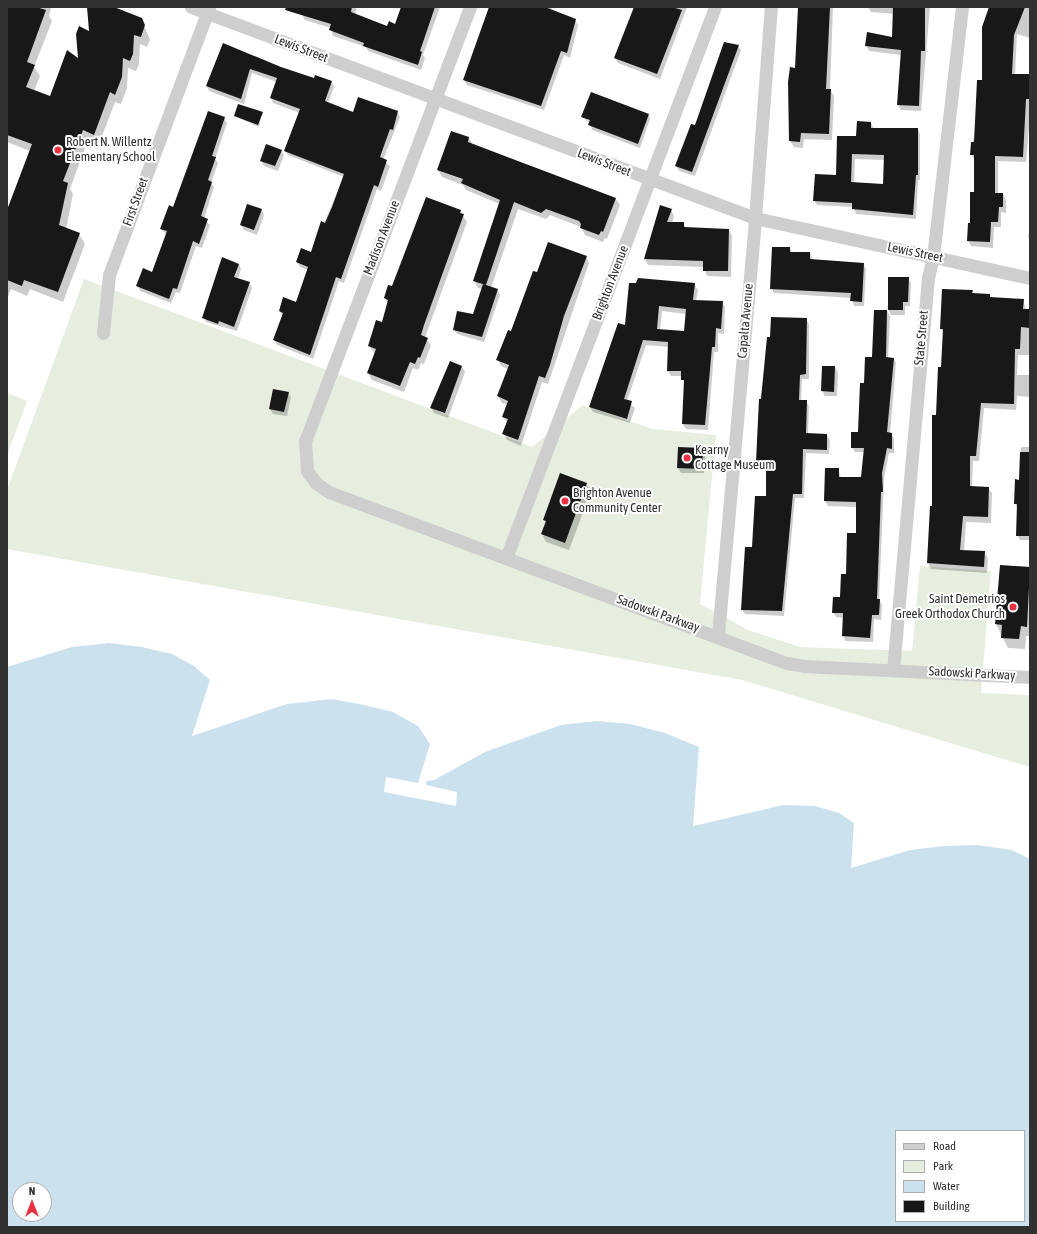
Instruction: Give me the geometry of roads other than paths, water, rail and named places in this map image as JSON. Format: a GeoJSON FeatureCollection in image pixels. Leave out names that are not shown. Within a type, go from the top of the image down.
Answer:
{"type":"FeatureCollection","features":[{"type":"Feature","properties":{"kind":"street","name":"Lewis Street"},"geometry":{"type":"LineString","coordinates":[[191,7],[208,10],[435,99],[650,180],[756,218],[1030,278]]}},
{"type":"Feature","properties":{"kind":"street","name":"Madison Avenue"},"geometry":{"type":"LineString","coordinates":[[307,471],[305,441],[470,7]]}},
{"type":"Feature","properties":{"kind":"street","name":"Brighton Avenue"},"geometry":{"type":"LineString","coordinates":[[506,558],[715,7]]}},
{"type":"Feature","properties":{"kind":"street","name":"Capalta Avenue"},"geometry":{"type":"LineString","coordinates":[[718,635],[756,218],[771,7]]}},
{"type":"Feature","properties":{"kind":"street","name":"State Street"},"geometry":{"type":"LineString","coordinates":[[893,670],[928,278],[933,257],[962,7]]}},
{"type":"Feature","properties":{"kind":"street","name":"First Street"},"geometry":{"type":"LineString","coordinates":[[103,333],[109,275],[208,10]]}},
{"type":"Feature","properties":{"kind":"street","name":"Sadowski Parkway"},"geometry":{"type":"LineString","coordinates":[[307,471],[316,483],[329,492],[804,666],[1030,676]]}},
{"type":"Feature","properties":{"kind":"water"},"geometry":{"type":"Polygon","coordinates":[[[109,643],[142,647],[172,654],[194,666],[210,680],[192,736],[287,704],[332,699],[393,712],[418,726],[432,747],[425,771],[426,781],[434,780],[485,752],[561,725],[597,721],[630,724],[665,733],[699,747],[693,826],[783,805],[815,806],[839,813],[854,823],[851,868],[910,850],[944,846],[977,845],[1012,850],[1030,859],[1030,1227],[7,1227],[7,667],[72,647],[109,643]]]}},
{"type":"Feature","properties":{"kind":"place","name":"Robert N. Willentz Elementary School"},"geometry":{"type":"Point","coordinates":[58,150]}},
{"type":"Feature","properties":{"kind":"place","name":"Kearny Cottage Museum"},"geometry":{"type":"Point","coordinates":[687,458]}},
{"type":"Feature","properties":{"kind":"place","name":"Brighton Avenue Community Center"},"geometry":{"type":"Point","coordinates":[565,501]}},
{"type":"Feature","properties":{"kind":"place","name":"Saint Demetrios Greek Orthodox Church"},"geometry":{"type":"Point","coordinates":[1013,607]}}]}
